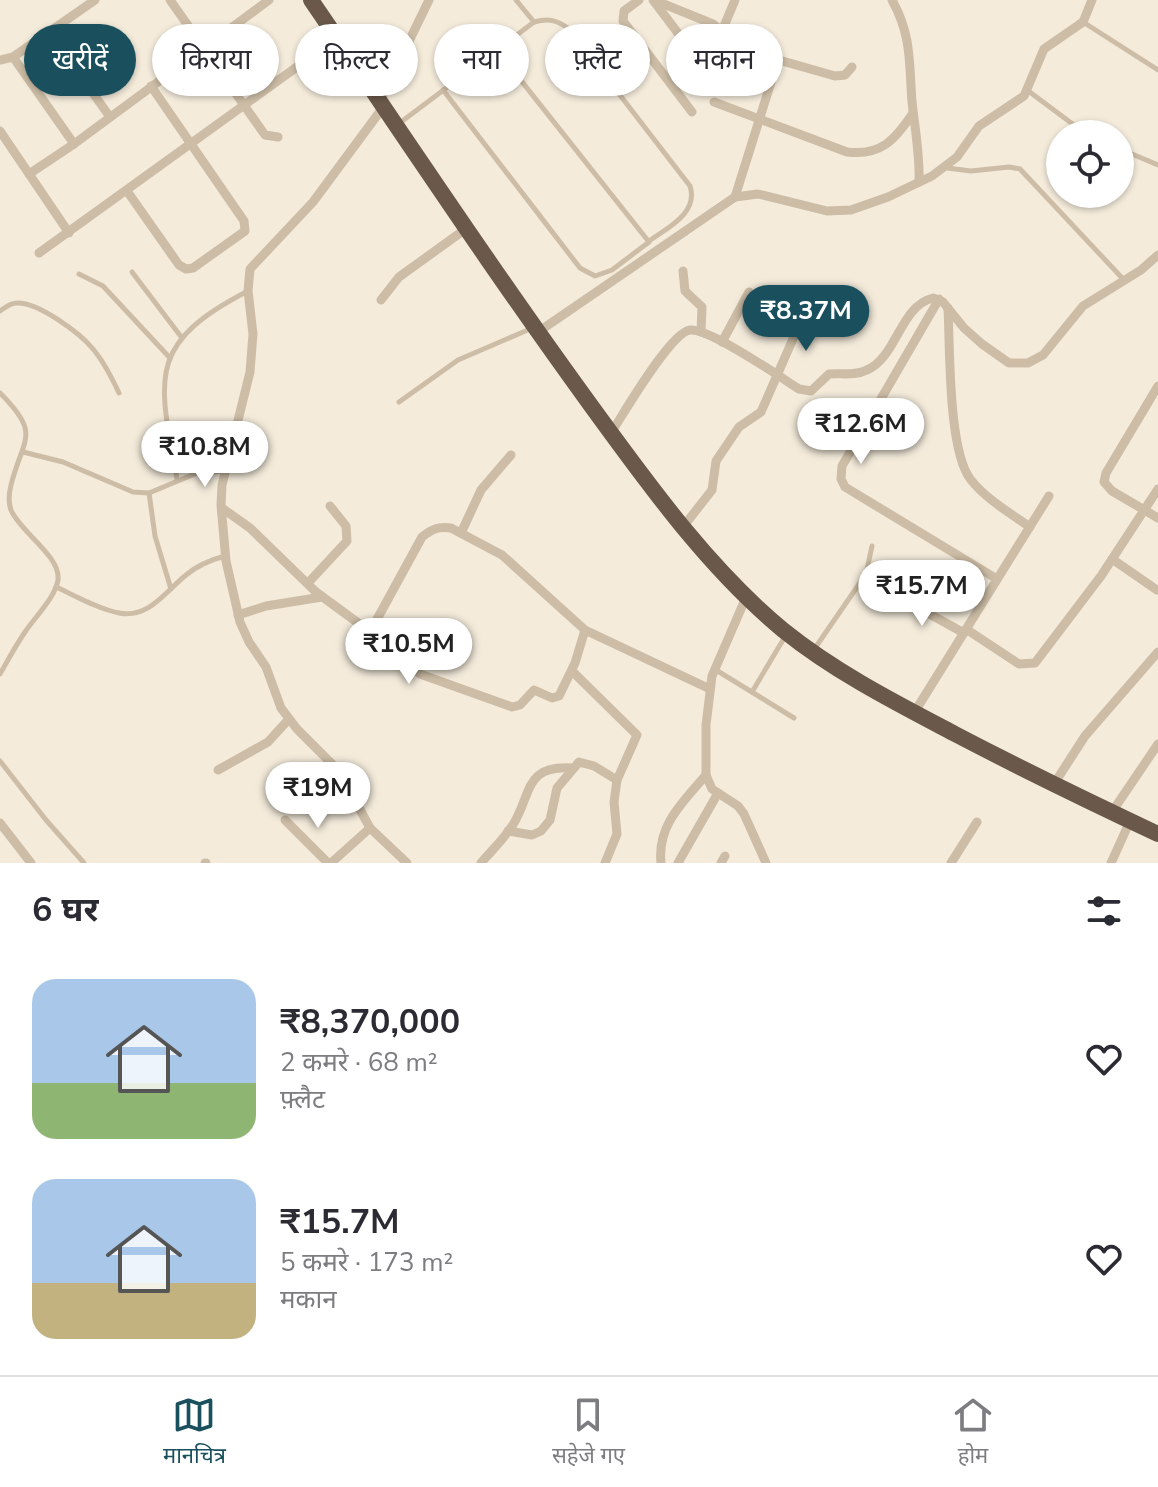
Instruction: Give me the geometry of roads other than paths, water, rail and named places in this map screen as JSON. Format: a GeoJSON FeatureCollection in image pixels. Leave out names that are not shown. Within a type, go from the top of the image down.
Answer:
{"type":"FeatureCollection","features":[{"type":"Feature","properties":{"kind":"highway"},"geometry":{"type":"LineString","coordinates":[[311,0],[327,24]]}},
{"type":"Feature","properties":{"kind":"highway"},"geometry":{"type":"LineString","coordinates":[[377,96],[536,330],[611,433],[683,527],[787,633],[853,679],[914,713],[1158,834]]}},
{"type":"Feature","properties":{"kind":"street"},"geometry":{"type":"LineString","coordinates":[[0,60],[13,57],[95,0]]}},
{"type":"Feature","properties":{"kind":"street"},"geometry":{"type":"LineString","coordinates":[[170,0],[187,24]]}},
{"type":"Feature","properties":{"kind":"street"},"geometry":{"type":"LineString","coordinates":[[235,24],[269,0]]}},
{"type":"Feature","properties":{"kind":"street"},"geometry":{"type":"LineString","coordinates":[[407,863],[370,828],[339,771],[281,708],[266,667],[244,634],[238,615],[225,556],[222,508],[225,471],[250,372],[253,334],[248,275],[252,263],[313,202],[382,104],[429,0]]}},
{"type":"Feature","properties":{"kind":"street"},"geometry":{"type":"LineString","coordinates":[[639,0],[624,11],[623,21],[692,112]]}},
{"type":"Feature","properties":{"kind":"street"},"geometry":{"type":"LineString","coordinates":[[654,0],[713,24]]}},
{"type":"Feature","properties":{"kind":"street"},"geometry":{"type":"LineString","coordinates":[[654,0],[672,24]]}},
{"type":"Feature","properties":{"kind":"street"},"geometry":{"type":"LineString","coordinates":[[725,24],[735,0]]}},
{"type":"Feature","properties":{"kind":"street"},"geometry":{"type":"LineString","coordinates":[[892,0],[909,42],[913,113],[920,156],[919,182]]}},
{"type":"Feature","properties":{"kind":"street"},"geometry":{"type":"LineString","coordinates":[[536,330],[735,197],[758,194],[827,211],[851,210],[864,207],[946,167],[979,126],[1017,102],[1027,90],[1044,49],[1083,22],[1092,0]]}},
{"type":"Feature","properties":{"kind":"street"},"geometry":{"type":"LineString","coordinates":[[13,57],[74,144]]}},
{"type":"Feature","properties":{"kind":"street"},"geometry":{"type":"LineString","coordinates":[[783,61],[835,76],[845,75],[852,67]]}},
{"type":"Feature","properties":{"kind":"street"},"geometry":{"type":"LineString","coordinates":[[39,253],[295,67]]}},
{"type":"Feature","properties":{"kind":"street"},"geometry":{"type":"LineString","coordinates":[[29,174],[151,86],[246,227],[242,235],[193,268],[186,269],[179,265],[127,191]]}},
{"type":"Feature","properties":{"kind":"street"},"geometry":{"type":"LineString","coordinates":[[95,96],[110,117]]}},
{"type":"Feature","properties":{"kind":"street"},"geometry":{"type":"LineString","coordinates":[[237,96],[265,135],[278,137]]}},
{"type":"Feature","properties":{"kind":"street"},"geometry":{"type":"LineString","coordinates":[[735,197],[767,96]]}},
{"type":"Feature","properties":{"kind":"street"},"geometry":{"type":"LineString","coordinates":[[714,102],[847,152],[862,154],[884,147],[913,113]]}},
{"type":"Feature","properties":{"kind":"street"},"geometry":{"type":"LineString","coordinates":[[0,131],[69,233]]}},
{"type":"Feature","properties":{"kind":"street"},"geometry":{"type":"LineString","coordinates":[[381,300],[399,277],[467,228]]}},
{"type":"Feature","properties":{"kind":"street"},"geometry":{"type":"LineString","coordinates":[[611,433],[656,363],[678,336],[686,331],[701,332],[722,342],[799,389],[811,391],[829,374],[857,374],[868,370],[880,360],[917,306],[929,299],[939,299],[964,328],[1000,357],[1009,363],[1028,363],[1043,355],[1083,306],[1158,255]]}},
{"type":"Feature","properties":{"kind":"street"},"geometry":{"type":"LineString","coordinates":[[683,271],[685,291],[702,307],[701,332]]}},
{"type":"Feature","properties":{"kind":"street"},"geometry":{"type":"LineString","coordinates":[[722,342],[749,292]]}},
{"type":"Feature","properties":{"kind":"street"},"geometry":{"type":"LineString","coordinates":[[939,299],[842,466],[841,479],[845,487],[997,579]]}},
{"type":"Feature","properties":{"kind":"street"},"geometry":{"type":"LineString","coordinates":[[948,308],[957,444],[965,472],[991,498],[1030,527]]}},
{"type":"Feature","properties":{"kind":"street"},"geometry":{"type":"LineString","coordinates":[[683,527],[712,490],[719,456],[742,424],[761,412],[803,316]]}},
{"type":"Feature","properties":{"kind":"street"},"geometry":{"type":"LineString","coordinates":[[1158,386],[1106,473],[1104,482],[1112,491],[1158,518]]}},
{"type":"Feature","properties":{"kind":"street"},"geometry":{"type":"LineString","coordinates":[[461,533],[481,490],[511,455]]}},
{"type":"Feature","properties":{"kind":"street"},"geometry":{"type":"LineString","coordinates":[[895,595],[965,631],[1019,664],[1035,663],[1112,559],[1158,489]]}},
{"type":"Feature","properties":{"kind":"street"},"geometry":{"type":"LineString","coordinates":[[914,713],[1049,496]]}},
{"type":"Feature","properties":{"kind":"street"},"geometry":{"type":"LineString","coordinates":[[308,583],[347,541],[346,526],[330,506]]}},
{"type":"Feature","properties":{"kind":"street"},"geometry":{"type":"LineString","coordinates":[[222,508],[250,528],[322,597],[430,679],[512,707],[520,705],[534,690],[552,698],[559,696],[572,671],[585,630]]}},
{"type":"Feature","properties":{"kind":"street"},"geometry":{"type":"LineString","coordinates":[[370,632],[422,537],[443,527],[502,555],[585,630],[710,689]]}},
{"type":"Feature","properties":{"kind":"street"},"geometry":{"type":"LineString","coordinates":[[1112,559],[1157,590]]}},
{"type":"Feature","properties":{"kind":"street"},"geometry":{"type":"LineString","coordinates":[[747,595],[710,689],[706,775],[712,789],[738,806],[744,814],[766,863]]}},
{"type":"Feature","properties":{"kind":"street"},"geometry":{"type":"LineString","coordinates":[[238,615],[277,604],[322,597]]}},
{"type":"Feature","properties":{"kind":"street"},"geometry":{"type":"LineString","coordinates":[[1054,784],[1085,736],[1158,652]]}},
{"type":"Feature","properties":{"kind":"street"},"geometry":{"type":"LineString","coordinates":[[572,671],[637,735],[617,780],[614,802],[617,834],[605,863]]}},
{"type":"Feature","properties":{"kind":"street"},"geometry":{"type":"LineString","coordinates":[[218,770],[268,742],[289,719]]}},
{"type":"Feature","properties":{"kind":"street"},"geometry":{"type":"LineString","coordinates":[[1112,812],[1158,744]]}},
{"type":"Feature","properties":{"kind":"street"},"geometry":{"type":"LineString","coordinates":[[508,831],[532,835],[541,831],[550,820],[557,788],[579,762],[586,762],[617,780]]}},
{"type":"Feature","properties":{"kind":"street"},"geometry":{"type":"LineString","coordinates":[[481,863],[508,831],[530,783],[547,769],[572,768]]}},
{"type":"Feature","properties":{"kind":"street"},"geometry":{"type":"LineString","coordinates":[[661,863],[662,836],[667,825],[706,775]]}},
{"type":"Feature","properties":{"kind":"street"},"geometry":{"type":"LineString","coordinates":[[678,863],[718,793]]}},
{"type":"Feature","properties":{"kind":"street"},"geometry":{"type":"LineString","coordinates":[[285,820],[329,863],[370,828]]}},
{"type":"Feature","properties":{"kind":"street"},"geometry":{"type":"LineString","coordinates":[[1111,863],[1130,821]]}},
{"type":"Feature","properties":{"kind":"street"},"geometry":{"type":"LineString","coordinates":[[951,863],[977,822]]}},
{"type":"Feature","properties":{"kind":"street"},"geometry":{"type":"LineString","coordinates":[[0,823],[31,863]]}},
{"type":"Feature","properties":{"kind":"lane"},"geometry":{"type":"LineString","coordinates":[[516,0],[534,22]]}},
{"type":"Feature","properties":{"kind":"lane"},"geometry":{"type":"LineString","coordinates":[[448,96],[580,268],[587,273],[603,275],[684,215],[692,201],[690,186],[569,29],[551,19],[529,26]]}},
{"type":"Feature","properties":{"kind":"lane"},"geometry":{"type":"LineString","coordinates":[[1083,22],[1158,70]]}},
{"type":"Feature","properties":{"kind":"lane"},"geometry":{"type":"LineString","coordinates":[[1027,90],[1067,120]]}},
{"type":"Feature","properties":{"kind":"lane"},"geometry":{"type":"LineString","coordinates":[[529,91],[649,242]]}},
{"type":"Feature","properties":{"kind":"lane"},"geometry":{"type":"LineString","coordinates":[[397,125],[435,96]]}},
{"type":"Feature","properties":{"kind":"lane"},"geometry":{"type":"LineString","coordinates":[[1134,155],[1158,165]]}},
{"type":"Feature","properties":{"kind":"lane"},"geometry":{"type":"LineString","coordinates":[[946,167],[971,171],[1009,167],[1020,169],[1124,280]]}},
{"type":"Feature","properties":{"kind":"lane"},"geometry":{"type":"LineString","coordinates":[[132,272],[182,338]]}},
{"type":"Feature","properties":{"kind":"lane"},"geometry":{"type":"LineString","coordinates":[[79,274],[103,286],[170,358]]}},
{"type":"Feature","properties":{"kind":"lane"},"geometry":{"type":"LineString","coordinates":[[177,479],[163,402],[170,358],[192,325],[248,291]]}},
{"type":"Feature","properties":{"kind":"lane"},"geometry":{"type":"LineString","coordinates":[[0,311],[13,303],[30,305],[73,331],[97,353],[119,393]]}},
{"type":"Feature","properties":{"kind":"lane"},"geometry":{"type":"LineString","coordinates":[[399,402],[458,360],[536,330]]}},
{"type":"Feature","properties":{"kind":"lane"},"geometry":{"type":"LineString","coordinates":[[0,393],[15,407],[26,425],[26,445],[10,490],[11,508],[55,565],[58,579],[56,587],[0,674]]}},
{"type":"Feature","properties":{"kind":"lane"},"geometry":{"type":"LineString","coordinates":[[23,452],[63,462],[118,488],[149,493],[197,473],[225,471]]}},
{"type":"Feature","properties":{"kind":"lane"},"geometry":{"type":"LineString","coordinates":[[149,493],[155,536],[171,589]]}},
{"type":"Feature","properties":{"kind":"lane"},"geometry":{"type":"LineString","coordinates":[[0,507],[11,508]]}},
{"type":"Feature","properties":{"kind":"lane"},"geometry":{"type":"LineString","coordinates":[[813,651],[866,574],[872,546]]}},
{"type":"Feature","properties":{"kind":"lane"},"geometry":{"type":"LineString","coordinates":[[56,587],[115,612],[128,614],[154,604],[204,563],[225,556]]}},
{"type":"Feature","properties":{"kind":"lane"},"geometry":{"type":"LineString","coordinates":[[752,692],[787,633]]}},
{"type":"Feature","properties":{"kind":"lane"},"geometry":{"type":"LineString","coordinates":[[715,670],[794,718]]}},
{"type":"Feature","properties":{"kind":"lane"},"geometry":{"type":"LineString","coordinates":[[0,761],[84,863]]}}]}
